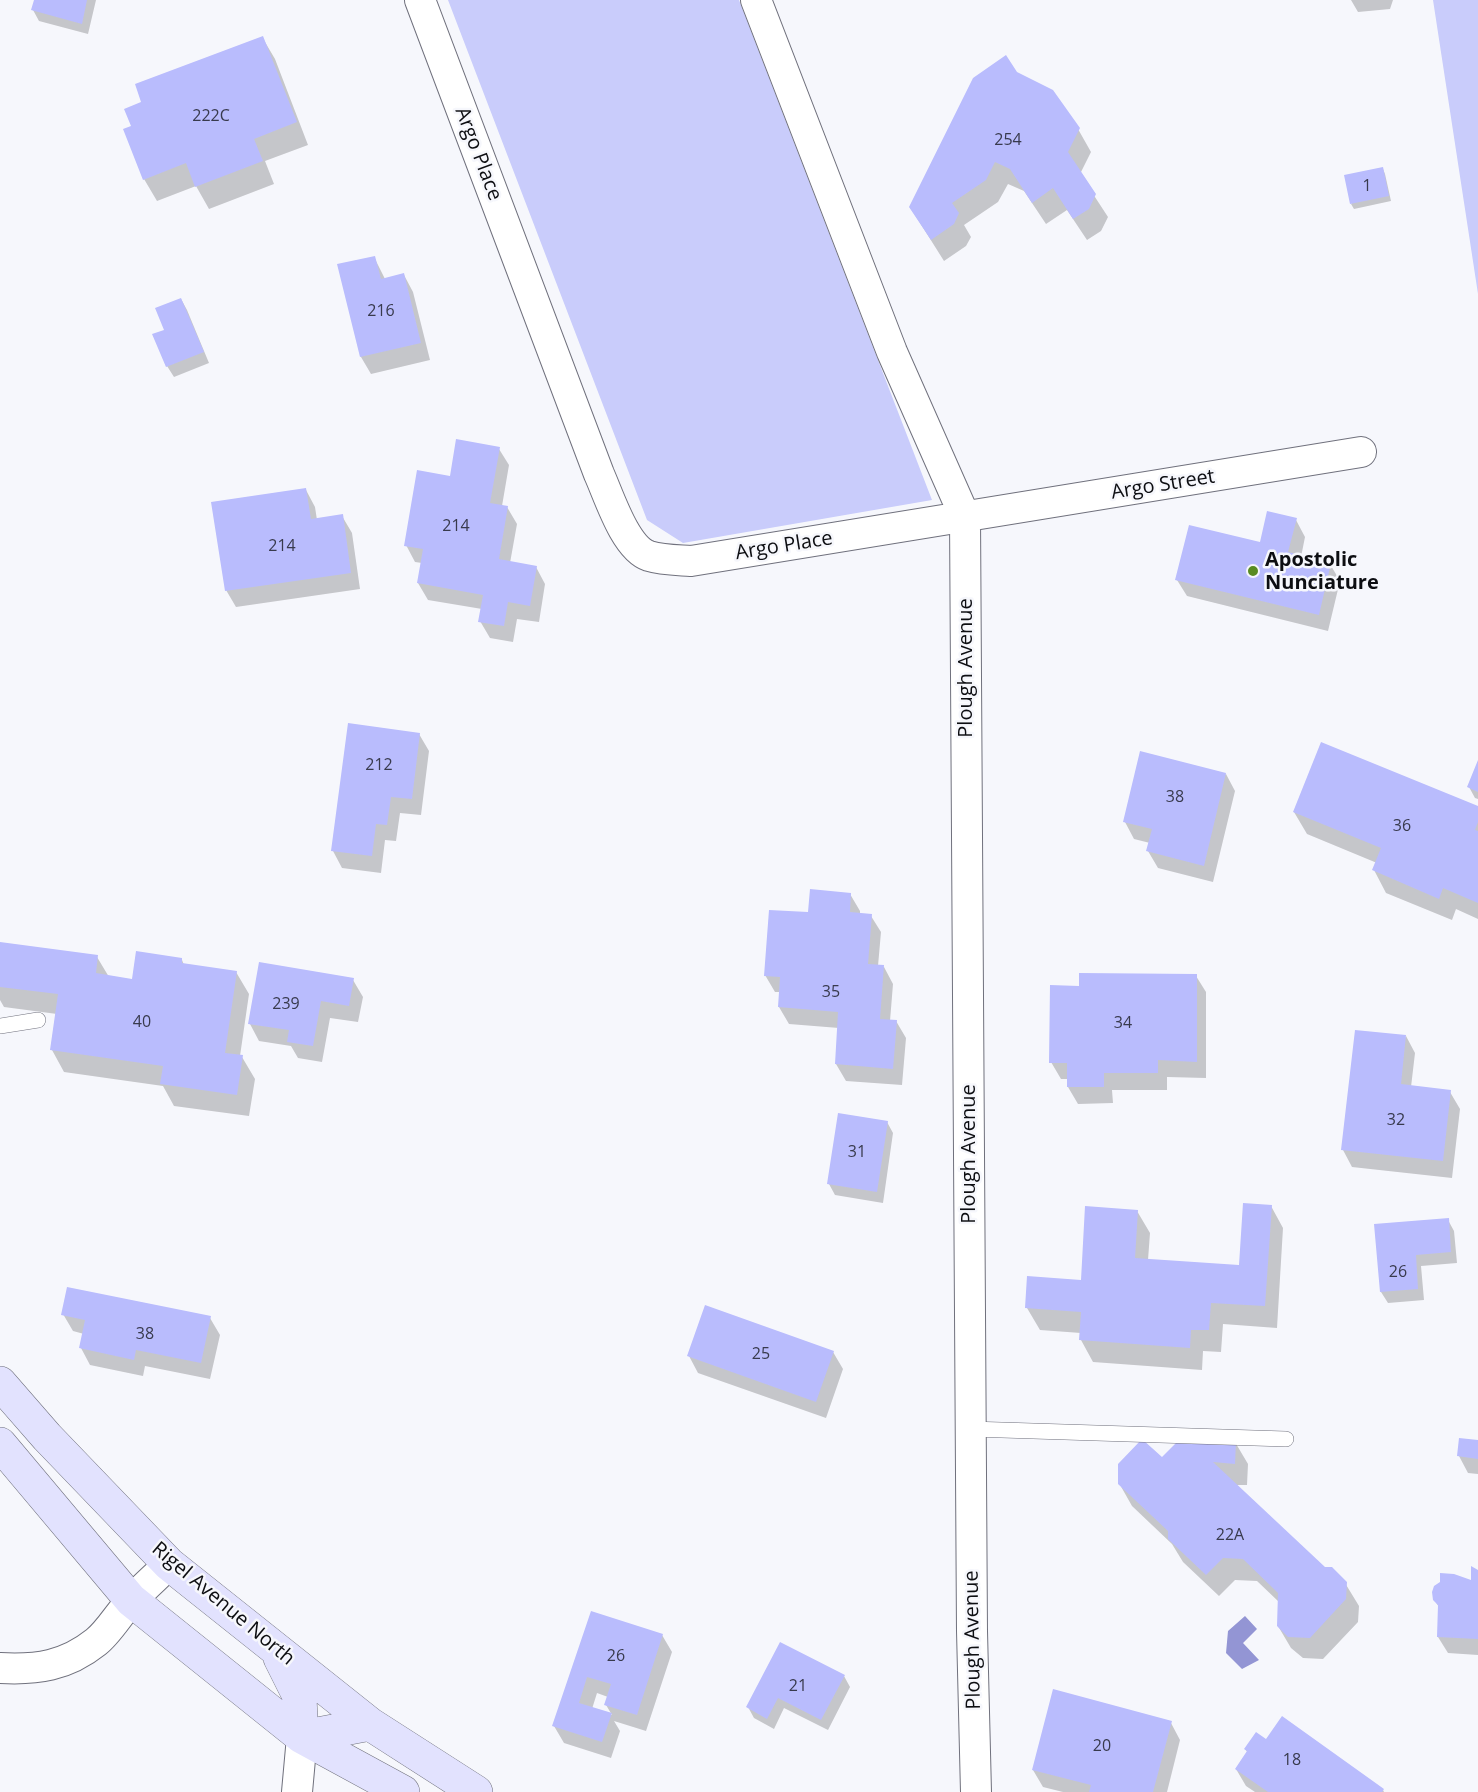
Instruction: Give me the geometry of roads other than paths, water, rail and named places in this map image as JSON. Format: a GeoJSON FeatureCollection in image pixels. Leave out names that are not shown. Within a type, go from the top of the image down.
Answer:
{"type":"FeatureCollection","features":[{"type":"Feature","properties":{"kind":"main road","name":"Rigel Avenue North"},"geometry":{"type":"LineString","coordinates":[[0,1383],[47,1437],[169,1564],[370,1724],[476,1792]]}},
{"type":"Feature","properties":{"kind":"main road"},"geometry":{"type":"LineString","coordinates":[[0,1444],[131,1600],[302,1737],[403,1792]]}},
{"type":"Feature","properties":{"kind":"main road"},"geometry":{"type":"LineString","coordinates":[[273,1646],[300,1698],[302,1737]]}},
{"type":"Feature","properties":{"kind":"main road"},"geometry":{"type":"LineString","coordinates":[[302,1737],[370,1724]]}},
{"type":"Feature","properties":{"kind":"street","name":"Argo Place"},"geometry":{"type":"LineString","coordinates":[[420,0],[600,474],[625,532],[636,547],[647,555],[667,560],[691,561],[965,517]]}},
{"type":"Feature","properties":{"kind":"street"},"geometry":{"type":"LineString","coordinates":[[756,0],[892,352],[965,517]]}},
{"type":"Feature","properties":{"kind":"street","name":"Argo Street"},"geometry":{"type":"LineString","coordinates":[[965,517],[1361,452]]}},
{"type":"Feature","properties":{"kind":"street","name":"Plough Avenue"},"geometry":{"type":"LineString","coordinates":[[965,517],[970,1429],[976,1792]]}},
{"type":"Feature","properties":{"kind":"street"},"geometry":{"type":"LineString","coordinates":[[0,1668],[18,1669],[56,1665],[77,1654],[97,1641],[131,1600],[169,1564]]}},
{"type":"Feature","properties":{"kind":"street"},"geometry":{"type":"LineString","coordinates":[[297,1792],[302,1737]]}},
{"type":"Feature","properties":{"kind":"lane"},"geometry":{"type":"LineString","coordinates":[[0,1026],[38,1020]]}},
{"type":"Feature","properties":{"kind":"lane"},"geometry":{"type":"LineString","coordinates":[[970,1429],[1286,1439]]}},
{"type":"Feature","properties":{"kind":"place","name":"Apostolic Nunciature"},"geometry":{"type":"Point","coordinates":[1253,571]}}]}
